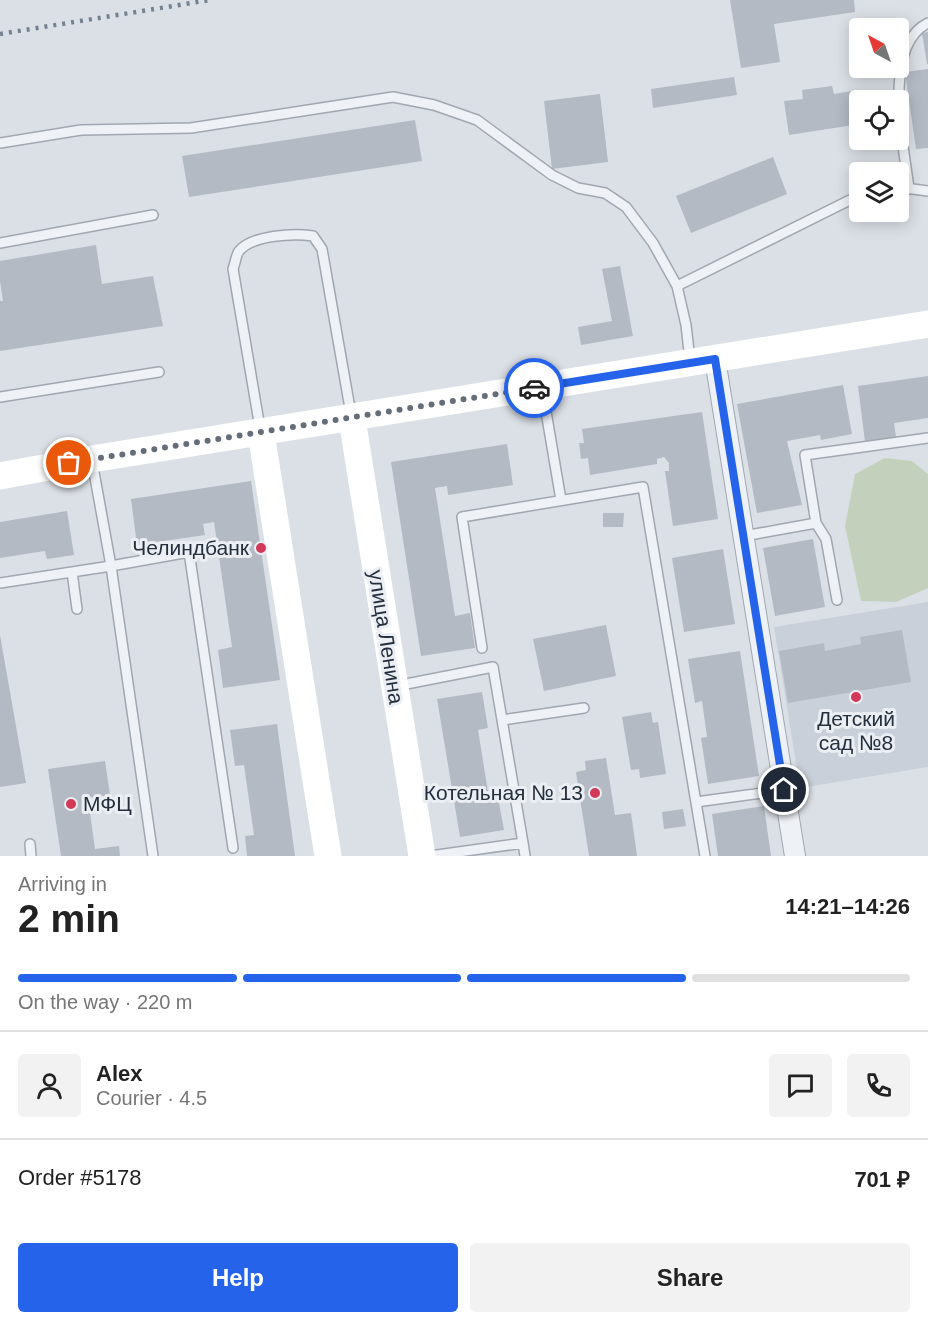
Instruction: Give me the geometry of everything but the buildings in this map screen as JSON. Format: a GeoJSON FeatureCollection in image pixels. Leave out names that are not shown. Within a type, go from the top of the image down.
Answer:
{"type":"FeatureCollection","features":[{"type":"Feature","properties":{"kind":"main road"},"geometry":{"type":"LineString","coordinates":[[0,476],[92,459],[352,419],[928,324]]}},
{"type":"Feature","properties":{"kind":"main road","name":"улица Ленина"},"geometry":{"type":"LineString","coordinates":[[352,419],[422,856]]}},
{"type":"Feature","properties":{"kind":"main road"},"geometry":{"type":"LineString","coordinates":[[261,433],[328,856]]}},
{"type":"Feature","properties":{"kind":"street"},"geometry":{"type":"LineString","coordinates":[[703,361],[744,536],[795,856]]}},
{"type":"Feature","properties":{"kind":"lane"},"geometry":{"type":"LineString","coordinates":[[906,162],[899,70],[909,39],[928,22]]}},
{"type":"Feature","properties":{"kind":"lane"},"geometry":{"type":"LineString","coordinates":[[0,143],[81,129],[191,128],[393,97],[435,105],[477,120],[552,175],[579,188],[605,193],[626,207],[652,243],[677,286],[686,325],[703,361]]}},
{"type":"Feature","properties":{"kind":"lane"},"geometry":{"type":"LineString","coordinates":[[909,189],[928,191]]}},
{"type":"Feature","properties":{"kind":"lane"},"geometry":{"type":"LineString","coordinates":[[677,286],[849,200]]}},
{"type":"Feature","properties":{"kind":"lane"},"geometry":{"type":"LineString","coordinates":[[0,243],[153,215]]}},
{"type":"Feature","properties":{"kind":"lane"},"geometry":{"type":"LineString","coordinates":[[261,433],[233,269],[238,252],[252,241],[297,233],[313,236],[322,249],[352,419]]}},
{"type":"Feature","properties":{"kind":"lane"},"geometry":{"type":"LineString","coordinates":[[0,397],[159,372]]}},
{"type":"Feature","properties":{"kind":"lane"},"geometry":{"type":"LineString","coordinates":[[542,387],[561,501]]}},
{"type":"Feature","properties":{"kind":"lane"},"geometry":{"type":"LineString","coordinates":[[837,600],[826,539],[816,523],[805,455],[928,438]]}},
{"type":"Feature","properties":{"kind":"lane"},"geometry":{"type":"LineString","coordinates":[[92,459],[111,566],[153,856]]}},
{"type":"Feature","properties":{"kind":"lane"},"geometry":{"type":"LineString","coordinates":[[482,648],[462,517],[643,487],[705,856]]}},
{"type":"Feature","properties":{"kind":"lane"},"geometry":{"type":"LineString","coordinates":[[744,536],[816,523]]}},
{"type":"Feature","properties":{"kind":"lane"},"geometry":{"type":"LineString","coordinates":[[0,583],[189,552],[232,848]]}},
{"type":"Feature","properties":{"kind":"lane"},"geometry":{"type":"LineString","coordinates":[[72,572],[77,609]]}},
{"type":"Feature","properties":{"kind":"lane"},"geometry":{"type":"LineString","coordinates":[[394,686],[493,667],[525,856]]}},
{"type":"Feature","properties":{"kind":"lane"},"geometry":{"type":"LineString","coordinates":[[502,720],[584,708]]}},
{"type":"Feature","properties":{"kind":"lane"},"geometry":{"type":"LineString","coordinates":[[696,802],[784,790]]}},
{"type":"Feature","properties":{"kind":"lane"},"geometry":{"type":"LineString","coordinates":[[430,856],[523,843]]}},
{"type":"Feature","properties":{"kind":"lane"},"geometry":{"type":"LineString","coordinates":[[30,844],[32,856]]}},
{"type":"Feature","properties":{"kind":"shaded area","name":"Детский сад №8"},"geometry":{"type":"Polygon","coordinates":[[[928,602],[928,767],[800,788],[774,627],[928,602]]]}},
{"type":"Feature","properties":{"kind":"green space"},"geometry":{"type":"Polygon","coordinates":[[[885,458],[912,461],[928,474],[928,588],[896,602],[861,601],[845,526],[855,474],[885,458]]]}},
{"type":"Feature","properties":{"kind":"railway"},"geometry":{"type":"LineString","coordinates":[[0,34],[210,0]]}},
{"type":"Feature","properties":{"kind":"way so far"},"geometry":{"type":"LineString","coordinates":[[69,463],[534,388]]}},
{"type":"Feature","properties":{"kind":"place","name":"Челиндбанк"},"geometry":{"type":"Point","coordinates":[261,548]}},
{"type":"Feature","properties":{"kind":"place","name":"Детский сад №8"},"geometry":{"type":"Point","coordinates":[856,697]}},
{"type":"Feature","properties":{"kind":"place","name":"Котельная № 13"},"geometry":{"type":"Point","coordinates":[595,793]}},
{"type":"Feature","properties":{"kind":"place","name":"МФЦ"},"geometry":{"type":"Point","coordinates":[71,804]}},
{"type":"Feature","properties":{"kind":"route"},"geometry":{"type":"LineString","coordinates":[[534,388],[715,359],[784,790]]}}]}
